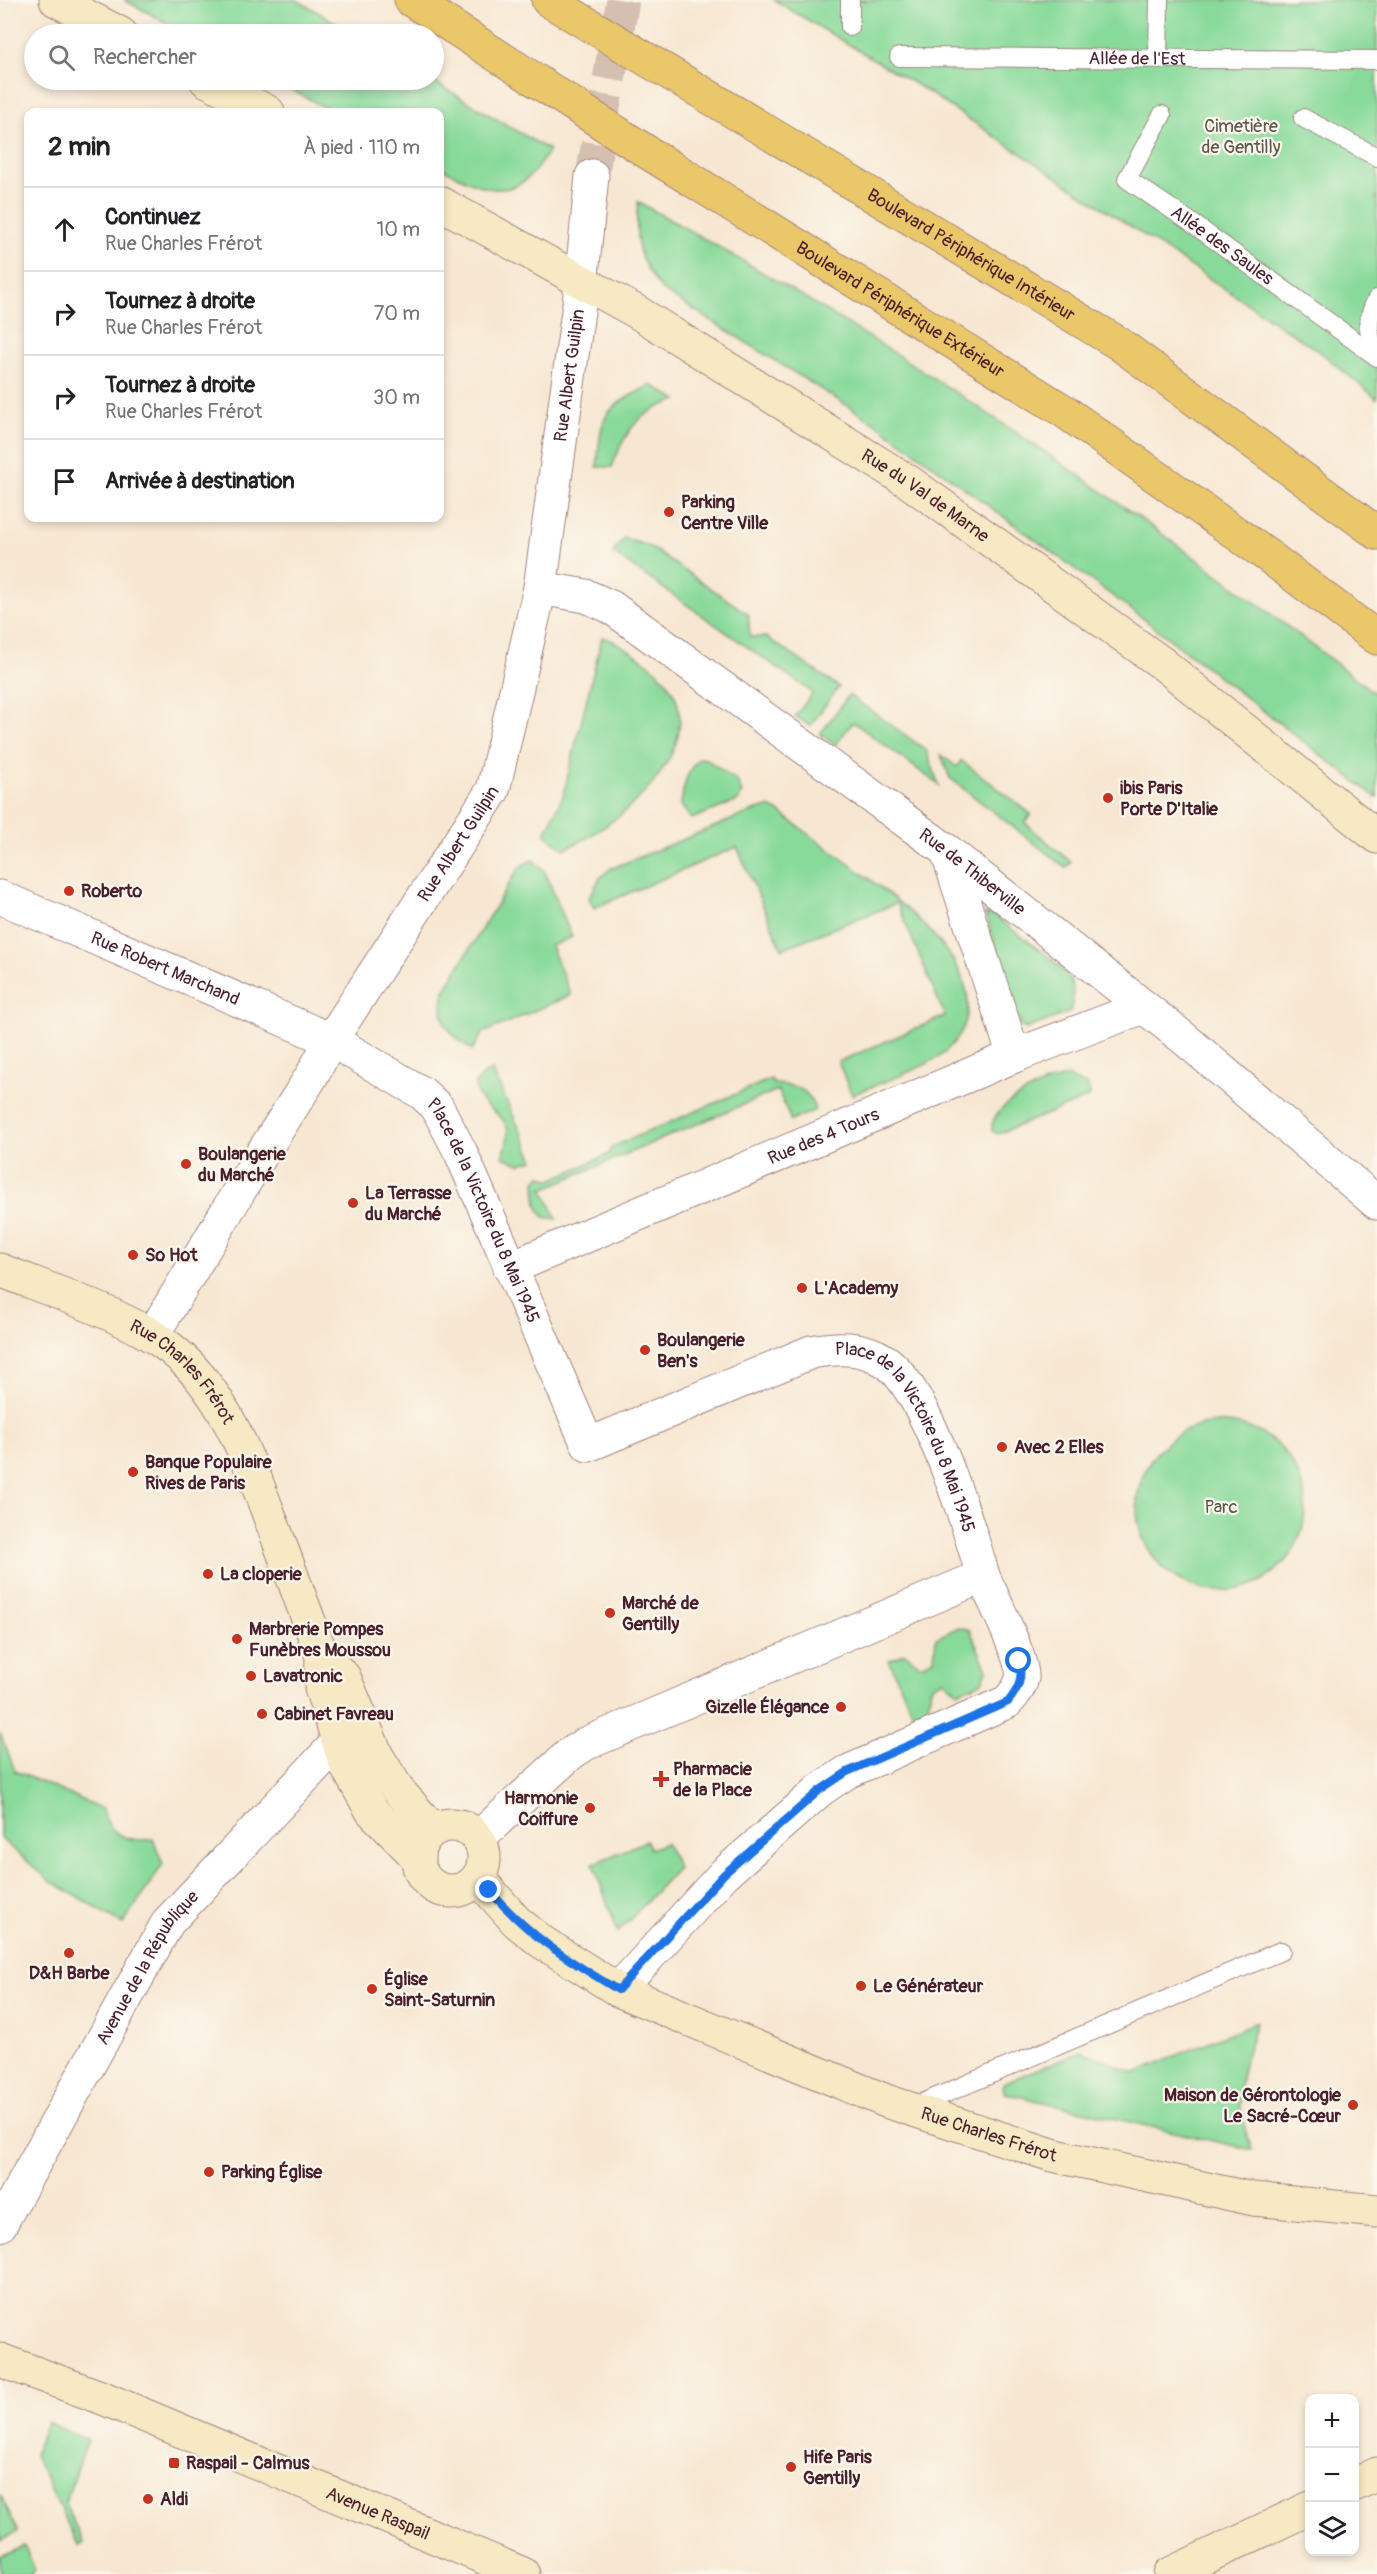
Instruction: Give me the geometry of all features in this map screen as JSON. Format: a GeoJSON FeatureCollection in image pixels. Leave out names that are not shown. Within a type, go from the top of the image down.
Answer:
{"type":"FeatureCollection","features":[{"type":"Feature","properties":{"kind":"highway","name":"Boulevard Périphérique Extérieur"},"geometry":{"type":"LineString","coordinates":[[411,0],[647,152],[1064,411],[1268,556],[1377,638]]}},
{"type":"Feature","properties":{"kind":"highway","name":"Boulevard Périphérique Intérieur"},"geometry":{"type":"LineString","coordinates":[[548,0],[1118,343],[1377,533]]}},
{"type":"Feature","properties":{"kind":"main road"},"geometry":{"type":"LineString","coordinates":[[56,0],[102,24]]}},
{"type":"Feature","properties":{"kind":"main road"},"geometry":{"type":"LineString","coordinates":[[225,90],[260,108]]}},
{"type":"Feature","properties":{"kind":"main road","name":"Rue du Val de Marne"},"geometry":{"type":"LineString","coordinates":[[444,205],[638,312],[918,489],[1163,664],[1377,837]]}},
{"type":"Feature","properties":{"kind":"main road","name":"Rue Charles Frérot"},"geometry":{"type":"LineString","coordinates":[[0,1270],[99,1309],[152,1336],[187,1363],[214,1396],[232,1425],[248,1460],[322,1656],[321,1688],[347,1767],[372,1811],[425,1843]]}},
{"type":"Feature","properties":{"kind":"main road","name":"Rue Charles Frérot"},"geometry":{"type":"LineString","coordinates":[[322,1656],[344,1677],[377,1756],[398,1790],[425,1843]]}},
{"type":"Feature","properties":{"kind":"main road"},"geometry":{"type":"LineString","coordinates":[[442,1826],[462,1826],[478,1838],[484,1859],[478,1878],[460,1890],[440,1890],[423,1877],[425,1843],[442,1826]]}},
{"type":"Feature","properties":{"kind":"main road","name":"Rue Charles Frérot"},"geometry":{"type":"LineString","coordinates":[[478,1878],[518,1922],[542,1942],[618,1990],[910,2109],[1052,2155],[1253,2199],[1377,2211]]}},
{"type":"Feature","properties":{"kind":"main road","name":"Avenue Raspail"},"geometry":{"type":"LineString","coordinates":[[0,2360],[103,2398],[482,2566],[523,2574]]}},
{"type":"Feature","properties":{"kind":"main road"},"geometry":{"type":"LineString","coordinates":[[1359,2483],[1377,2474]]}},
{"type":"Feature","properties":{"kind":"main road"},"geometry":{"type":"LineString","coordinates":[[1170,2574],[1305,2510]]}},
{"type":"Feature","properties":{"kind":"street","name":"Rue Albert Guilpin"},"geometry":{"type":"LineString","coordinates":[[152,1336],[256,1163],[311,1077],[331,1040],[493,790],[540,588],[581,281],[592,176]]}},
{"type":"Feature","properties":{"kind":"street","name":"Rue de Thiberville"},"geometry":{"type":"LineString","coordinates":[[540,588],[586,596],[611,607],[947,851],[1141,1008],[1186,1040],[1377,1203]]}},
{"type":"Feature","properties":{"kind":"street"},"geometry":{"type":"LineString","coordinates":[[947,851],[1014,1056]]}},
{"type":"Feature","properties":{"kind":"street","name":"Rue Robert Marchand"},"geometry":{"type":"LineString","coordinates":[[0,897],[331,1040]]}},
{"type":"Feature","properties":{"kind":"street","name":"Rue des 4 Tours"},"geometry":{"type":"LineString","coordinates":[[510,1268],[1014,1056],[1141,1008]]}},
{"type":"Feature","properties":{"kind":"street","name":"Place de la Victoire du 8 Mai 1945"},"geometry":{"type":"LineString","coordinates":[[331,1040],[422,1093],[437,1107],[461,1153],[588,1445],[811,1352],[848,1347],[868,1352],[886,1362],[903,1377],[917,1399],[966,1516],[983,1576]]}},
{"type":"Feature","properties":{"kind":"street"},"geometry":{"type":"LineString","coordinates":[[478,1838],[570,1754],[585,1744],[983,1576],[1019,1661],[1023,1676],[1016,1692],[1008,1702],[847,1772],[820,1790],[724,1874],[618,1990]]}},
{"type":"Feature","properties":{"kind":"street","name":"Avenue de la République"},"geometry":{"type":"LineString","coordinates":[[0,2225],[168,1922],[339,1741]]}},
{"type":"Feature","properties":{"kind":"lane"},"geometry":{"type":"LineString","coordinates":[[850,0],[850,27]]}},
{"type":"Feature","properties":{"kind":"lane"},"geometry":{"type":"LineString","coordinates":[[1158,59],[1159,0]]}},
{"type":"Feature","properties":{"kind":"lane","name":"Allée de l'Est"},"geometry":{"type":"LineString","coordinates":[[899,57],[1377,60]]}},
{"type":"Feature","properties":{"kind":"lane","name":"Allée des Saules"},"geometry":{"type":"LineString","coordinates":[[1162,115],[1126,179],[1190,221],[1376,356]]}},
{"type":"Feature","properties":{"kind":"lane"},"geometry":{"type":"LineString","coordinates":[[1303,118],[1377,157]]}},
{"type":"Feature","properties":{"kind":"lane"},"geometry":{"type":"LineString","coordinates":[[1376,356],[1367,332],[1368,315],[1377,299]]}},
{"type":"Feature","properties":{"kind":"lane"},"geometry":{"type":"LineString","coordinates":[[910,2109],[1281,1951]]}},
{"type":"Feature","properties":{"kind":"green space"},"geometry":{"type":"Polygon","coordinates":[[[124,0],[297,0],[338,24],[169,24],[124,0]]]}},
{"type":"Feature","properties":{"kind":"green space","name":"Cimetière de Gentilly"},"geometry":{"type":"Polygon","coordinates":[[[774,0],[1377,0],[1377,399],[1320,352],[925,90],[774,0]]]}},
{"type":"Feature","properties":{"kind":"green space"},"geometry":{"type":"Polygon","coordinates":[[[444,88],[549,150],[537,168],[525,180],[513,187],[488,188],[444,169],[444,108],[326,108],[291,90],[444,90],[444,88]]]}},
{"type":"Feature","properties":{"kind":"green space"},"geometry":{"type":"Polygon","coordinates":[[[638,202],[831,313],[1018,434],[1200,561],[1377,695],[1377,798],[1137,614],[875,423],[662,290],[647,269],[639,249],[638,202]]]}},
{"type":"Feature","properties":{"kind":"green space"},"geometry":{"type":"Polygon","coordinates":[[[651,385],[677,400],[652,410],[635,424],[628,432],[612,467],[597,467],[603,423],[607,415],[613,407],[651,385]]]}},
{"type":"Feature","properties":{"kind":"green space"},"geometry":{"type":"Polygon","coordinates":[[[624,538],[650,547],[748,614],[750,637],[766,637],[839,687],[810,726],[795,716],[813,693],[613,553],[624,538]]]}},
{"type":"Feature","properties":{"kind":"green space"},"geometry":{"type":"Polygon","coordinates":[[[602,637],[618,643],[642,659],[668,684],[679,711],[677,739],[664,767],[644,793],[619,816],[591,835],[564,849],[545,834],[563,796],[602,637]]]}},
{"type":"Feature","properties":{"kind":"green space"},"geometry":{"type":"Polygon","coordinates":[[[849,695],[926,750],[939,785],[853,722],[835,745],[820,734],[849,695]]]}},
{"type":"Feature","properties":{"kind":"green space"},"geometry":{"type":"Polygon","coordinates":[[[941,755],[957,767],[961,760],[1031,814],[1025,823],[1071,862],[1066,868],[950,778],[941,755]]]}},
{"type":"Feature","properties":{"kind":"green space"},"geometry":{"type":"Polygon","coordinates":[[[700,758],[706,759],[737,781],[742,793],[738,801],[691,819],[681,805],[688,774],[700,758]]]}},
{"type":"Feature","properties":{"kind":"green space"},"geometry":{"type":"Polygon","coordinates":[[[769,807],[873,881],[921,922],[943,946],[959,972],[968,998],[964,1024],[947,1050],[939,1057],[852,1095],[838,1062],[945,1016],[897,903],[782,949],[737,847],[594,908],[589,898],[600,878],[610,869],[753,811],[769,807]]]}},
{"type":"Feature","properties":{"kind":"green space"},"geometry":{"type":"Polygon","coordinates":[[[533,860],[544,870],[572,937],[551,946],[571,995],[483,1033],[472,1050],[446,1026],[442,1011],[444,991],[515,874],[522,865],[533,860]]]}},
{"type":"Feature","properties":{"kind":"green space"},"geometry":{"type":"Polygon","coordinates":[[[985,914],[995,916],[1065,972],[1071,981],[1073,991],[1070,1012],[1026,1029],[1021,1026],[985,914]]]}},
{"type":"Feature","properties":{"kind":"green space"},"geometry":{"type":"Polygon","coordinates":[[[492,1070],[534,1160],[520,1164],[503,1157],[508,1136],[506,1126],[503,1120],[481,1100],[475,1084],[483,1075],[492,1070]]]}},
{"type":"Feature","properties":{"kind":"green space"},"geometry":{"type":"Polygon","coordinates":[[[1067,1077],[1088,1086],[1090,1094],[1087,1098],[998,1134],[992,1131],[993,1121],[1008,1103],[1046,1083],[1067,1077]]]}},
{"type":"Feature","properties":{"kind":"green space"},"geometry":{"type":"Polygon","coordinates":[[[771,1079],[774,1084],[789,1085],[805,1092],[815,1110],[791,1121],[778,1090],[543,1189],[557,1219],[544,1217],[537,1206],[535,1183],[541,1176],[551,1180],[609,1154],[612,1147],[771,1079]]]}},
{"type":"Feature","properties":{"kind":"green space","name":"Parc"},"geometry":{"type":"Polygon","coordinates":[[[1221,1423],[1253,1429],[1268,1437],[1280,1448],[1291,1460],[1299,1475],[1305,1507],[1299,1539],[1291,1554],[1280,1566],[1268,1577],[1253,1585],[1221,1591],[1189,1585],[1174,1577],[1162,1566],[1151,1554],[1143,1539],[1137,1507],[1143,1475],[1151,1460],[1162,1448],[1174,1437],[1189,1429],[1221,1423]]]}},
{"type":"Feature","properties":{"kind":"green space"},"geometry":{"type":"Polygon","coordinates":[[[959,1627],[970,1630],[987,1670],[982,1682],[958,1692],[943,1680],[931,1687],[928,1707],[913,1714],[889,1660],[905,1653],[920,1665],[934,1659],[936,1638],[959,1627]]]}},
{"type":"Feature","properties":{"kind":"green space"},"geometry":{"type":"Polygon","coordinates":[[[0,1733],[15,1771],[103,1809],[109,1825],[121,1835],[136,1840],[153,1839],[163,1864],[123,1924],[49,1880],[0,1838],[0,1733]]]}},
{"type":"Feature","properties":{"kind":"green space"},"geometry":{"type":"Polygon","coordinates":[[[646,1841],[650,1849],[666,1843],[678,1868],[618,1932],[593,1864],[646,1841]]]}},
{"type":"Feature","properties":{"kind":"green space"},"geometry":{"type":"Polygon","coordinates":[[[1256,2022],[1240,2086],[1245,2131],[1252,2150],[1004,2093],[1003,2083],[1081,2051],[1135,2073],[1256,2022]]]}},
{"type":"Feature","properties":{"kind":"green space"},"geometry":{"type":"Polygon","coordinates":[[[47,2422],[88,2440],[65,2503],[83,2543],[78,2545],[34,2455],[47,2422]]]}},
{"type":"Feature","properties":{"kind":"green space"},"geometry":{"type":"Polygon","coordinates":[[[0,2494],[18,2532],[0,2540],[0,2494]]]}},
{"type":"Feature","properties":{"kind":"green space"},"geometry":{"type":"Polygon","coordinates":[[[24,2546],[35,2569],[30,2574],[0,2574],[0,2557],[24,2546]]]}},
{"type":"Feature","properties":{"kind":"tunnel"},"geometry":{"type":"LineString","coordinates":[[592,176],[623,0]]}},
{"type":"Feature","properties":{"kind":"place","name":"Parking Centre Ville"},"geometry":{"type":"Point","coordinates":[669,512]}},
{"type":"Feature","properties":{"kind":"place","name":"ibis Paris Porte D'Italie"},"geometry":{"type":"Point","coordinates":[1108,798]}},
{"type":"Feature","properties":{"kind":"place","name":"Roberto"},"geometry":{"type":"Point","coordinates":[69,891]}},
{"type":"Feature","properties":{"kind":"place","name":"Boulangerie du Marché"},"geometry":{"type":"Point","coordinates":[186,1164]}},
{"type":"Feature","properties":{"kind":"place","name":"La Terrasse du Marché"},"geometry":{"type":"Point","coordinates":[353,1203]}},
{"type":"Feature","properties":{"kind":"place","name":"So Hot"},"geometry":{"type":"Point","coordinates":[133,1255]}},
{"type":"Feature","properties":{"kind":"place","name":"L'Academy"},"geometry":{"type":"Point","coordinates":[802,1288]}},
{"type":"Feature","properties":{"kind":"place","name":"Boulangerie Ben's"},"geometry":{"type":"Point","coordinates":[645,1350]}},
{"type":"Feature","properties":{"kind":"place","name":"Avec 2 Elles"},"geometry":{"type":"Point","coordinates":[1002,1447]}},
{"type":"Feature","properties":{"kind":"place","name":"Banque Populaire Rives de Paris"},"geometry":{"type":"Point","coordinates":[133,1472]}},
{"type":"Feature","properties":{"kind":"place","name":"La cloperie"},"geometry":{"type":"Point","coordinates":[208,1574]}},
{"type":"Feature","properties":{"kind":"place","name":"Marché de Gentilly"},"geometry":{"type":"Point","coordinates":[610,1613]}},
{"type":"Feature","properties":{"kind":"place","name":"Marbrerie Pompes Funèbres Moussou"},"geometry":{"type":"Point","coordinates":[237,1639]}},
{"type":"Feature","properties":{"kind":"place","name":"Lavatronic"},"geometry":{"type":"Point","coordinates":[251,1676]}},
{"type":"Feature","properties":{"kind":"place","name":"Gizelle Élégance"},"geometry":{"type":"Point","coordinates":[841,1707]}},
{"type":"Feature","properties":{"kind":"place","name":"Cabinet Favreau"},"geometry":{"type":"Point","coordinates":[262,1714]}},
{"type":"Feature","properties":{"kind":"place","name":"Pharmacie de la Place"},"geometry":{"type":"Point","coordinates":[661,1779]}},
{"type":"Feature","properties":{"kind":"place","name":"Harmonie Coiffure"},"geometry":{"type":"Point","coordinates":[590,1808]}},
{"type":"Feature","properties":{"kind":"place","name":"D&H Barbe"},"geometry":{"type":"Point","coordinates":[69,1953]}},
{"type":"Feature","properties":{"kind":"place","name":"Le Générateur"},"geometry":{"type":"Point","coordinates":[861,1986]}},
{"type":"Feature","properties":{"kind":"place","name":"Église Saint-Saturnin"},"geometry":{"type":"Point","coordinates":[372,1989]}},
{"type":"Feature","properties":{"kind":"place","name":"Maison de Gérontologie Le Sacré-Cœur"},"geometry":{"type":"Point","coordinates":[1353,2105]}},
{"type":"Feature","properties":{"kind":"place","name":"Parking Église"},"geometry":{"type":"Point","coordinates":[209,2172]}},
{"type":"Feature","properties":{"kind":"place","name":"Raspail - Calmus"},"geometry":{"type":"Point","coordinates":[174,2463]}},
{"type":"Feature","properties":{"kind":"place","name":"Hife Paris Gentilly"},"geometry":{"type":"Point","coordinates":[791,2467]}},
{"type":"Feature","properties":{"kind":"place","name":"Aldi"},"geometry":{"type":"Point","coordinates":[148,2499]}},
{"type":"Feature","properties":{"kind":"route"},"geometry":{"type":"LineString","coordinates":[[489,1890],[518,1922],[542,1942],[618,1990],[644,1958],[724,1874],[795,1809],[847,1772],[1008,1702],[1016,1692],[1023,1676],[1019,1661]]}}]}
